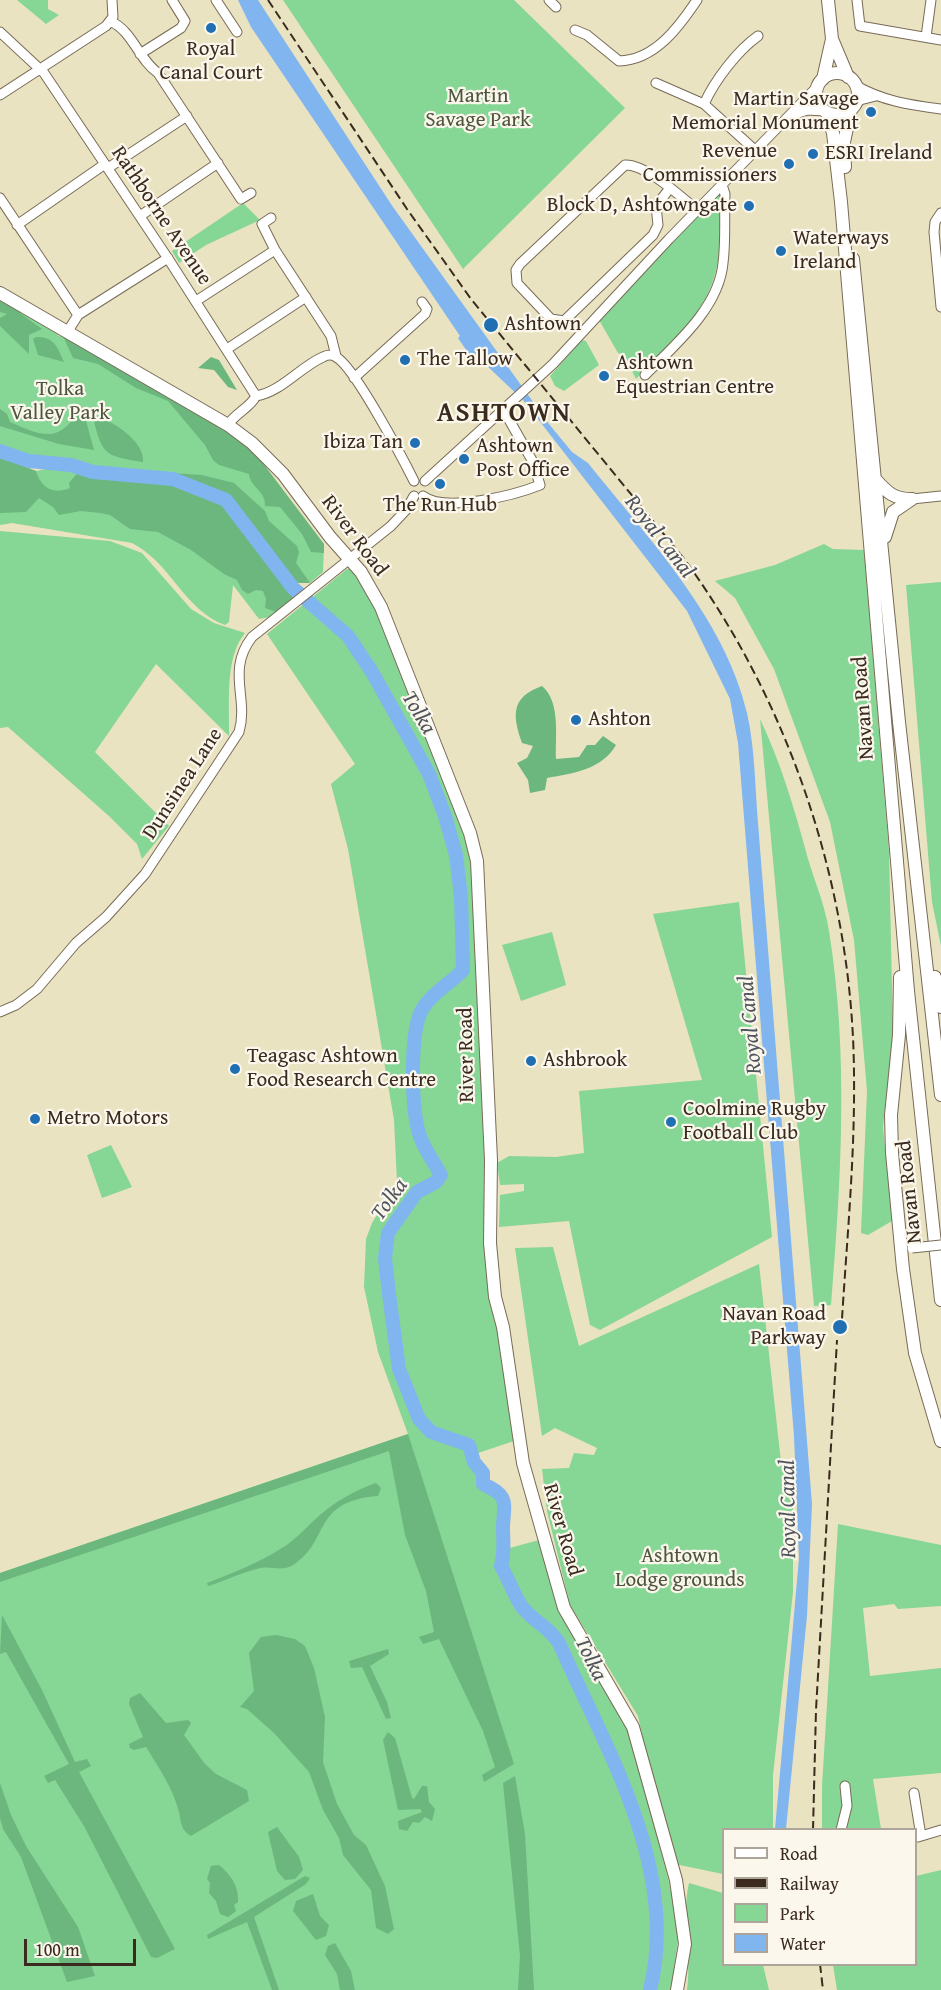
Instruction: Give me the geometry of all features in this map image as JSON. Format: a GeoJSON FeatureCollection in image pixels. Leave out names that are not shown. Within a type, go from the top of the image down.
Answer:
{"type":"FeatureCollection","features":[{"type":"Feature","properties":{"kind":"main road"},"geometry":{"type":"LineString","coordinates":[[828,0],[832,39],[852,81],[854,105],[839,115],[825,112],[816,97],[832,39]]}},
{"type":"Feature","properties":{"kind":"main road"},"geometry":{"type":"LineString","coordinates":[[820,82],[834,74],[852,81]]}},
{"type":"Feature","properties":{"kind":"main road","name":"Navan Road"},"geometry":{"type":"LineString","coordinates":[[854,105],[846,125],[843,154],[874,478],[941,1095]]}},
{"type":"Feature","properties":{"kind":"main road","name":"Navan Road"},"geometry":{"type":"LineString","coordinates":[[825,112],[833,133],[841,202],[894,834],[941,1300]]}},
{"type":"Feature","properties":{"kind":"main road","name":"River Road"},"geometry":{"type":"LineString","coordinates":[[0,293],[228,425],[252,443],[283,474],[330,537],[350,558],[365,578],[381,607],[470,832],[477,861],[491,1160],[490,1244],[495,1297],[503,1327],[523,1463],[564,1608],[633,1727],[676,1880],[685,1944],[677,1990]]}},
{"type":"Feature","properties":{"kind":"main road"},"geometry":{"type":"LineString","coordinates":[[874,478],[889,494],[899,499],[912,500]]}},
{"type":"Feature","properties":{"kind":"main road"},"geometry":{"type":"LineString","coordinates":[[884,564],[888,520],[896,509],[912,500]]}},
{"type":"Feature","properties":{"kind":"main road"},"geometry":{"type":"LineString","coordinates":[[894,834],[900,984],[899,1035],[891,1115],[915,1353],[941,1442]]}},
{"type":"Feature","properties":{"kind":"main road"},"geometry":{"type":"LineString","coordinates":[[915,858],[941,1007]]}},
{"type":"Feature","properties":{"kind":"street"},"geometry":{"type":"LineString","coordinates":[[0,95],[106,26],[112,17],[112,0]]}},
{"type":"Feature","properties":{"kind":"street"},"geometry":{"type":"LineString","coordinates":[[140,54],[181,28],[185,21],[172,0]]}},
{"type":"Feature","properties":{"kind":"street"},"geometry":{"type":"LineString","coordinates":[[216,0],[237,32]]}},
{"type":"Feature","properties":{"kind":"street"},"geometry":{"type":"LineString","coordinates":[[575,30],[587,34],[620,61],[631,61],[664,41],[697,0]]}},
{"type":"Feature","properties":{"kind":"street"},"geometry":{"type":"LineString","coordinates":[[857,0],[860,26],[941,40]]}},
{"type":"Feature","properties":{"kind":"street"},"geometry":{"type":"LineString","coordinates":[[926,37],[931,0]]}},
{"type":"Feature","properties":{"kind":"street"},"geometry":{"type":"LineString","coordinates":[[110,21],[119,25],[149,67],[159,73],[241,199],[251,193]]}},
{"type":"Feature","properties":{"kind":"street","name":"Rathborne Avenue"},"geometry":{"type":"LineString","coordinates":[[0,32],[40,69],[168,258],[256,396]]}},
{"type":"Feature","properties":{"kind":"street"},"geometry":{"type":"LineString","coordinates":[[704,104],[709,92],[744,48],[758,36]]}},
{"type":"Feature","properties":{"kind":"street"},"geometry":{"type":"LineString","coordinates":[[852,81],[876,96],[908,105],[941,109]]}},
{"type":"Feature","properties":{"kind":"street"},"geometry":{"type":"LineString","coordinates":[[414,481],[425,481],[503,408],[527,389],[697,210],[792,115],[820,82]]}},
{"type":"Feature","properties":{"kind":"street"},"geometry":{"type":"LineString","coordinates":[[657,83],[704,104],[756,151]]}},
{"type":"Feature","properties":{"kind":"street"},"geometry":{"type":"LineString","coordinates":[[854,105],[876,96]]}},
{"type":"Feature","properties":{"kind":"street"},"geometry":{"type":"LineString","coordinates":[[792,115],[808,110],[825,112]]}},
{"type":"Feature","properties":{"kind":"street"},"geometry":{"type":"LineString","coordinates":[[17,225],[187,116]]}},
{"type":"Feature","properties":{"kind":"street"},"geometry":{"type":"LineString","coordinates":[[140,216],[218,163]]}},
{"type":"Feature","properties":{"kind":"street"},"geometry":{"type":"LineString","coordinates":[[670,188],[656,206],[658,225],[653,234],[564,321],[551,319],[517,283],[516,270],[520,264],[626,165],[634,165],[670,188],[697,210]]}},
{"type":"Feature","properties":{"kind":"street"},"geometry":{"type":"LineString","coordinates":[[645,375],[697,320],[715,292],[723,265],[724,194],[722,185]]}},
{"type":"Feature","properties":{"kind":"street"},"geometry":{"type":"LineString","coordinates":[[0,198],[78,315]]}},
{"type":"Feature","properties":{"kind":"street"},"geometry":{"type":"LineString","coordinates":[[941,213],[935,222],[934,232],[941,307]]}},
{"type":"Feature","properties":{"kind":"street"},"geometry":{"type":"LineString","coordinates":[[271,218],[262,224],[275,250],[331,336],[336,357],[354,378],[414,481]]}},
{"type":"Feature","properties":{"kind":"street"},"geometry":{"type":"LineString","coordinates":[[196,301],[275,250]]}},
{"type":"Feature","properties":{"kind":"street"},"geometry":{"type":"LineString","coordinates":[[68,331],[78,315],[168,258]]}},
{"type":"Feature","properties":{"kind":"street"},"geometry":{"type":"LineString","coordinates":[[227,349],[306,297]]}},
{"type":"Feature","properties":{"kind":"street"},"geometry":{"type":"LineString","coordinates":[[354,378],[425,314],[427,309],[422,302]]}},
{"type":"Feature","properties":{"kind":"street"},"geometry":{"type":"LineString","coordinates":[[228,425],[256,396],[270,391],[324,357],[336,357]]}},
{"type":"Feature","properties":{"kind":"street"},"geometry":{"type":"LineString","coordinates":[[414,481],[410,488],[419,496],[435,503],[462,502],[516,494],[540,485],[537,470],[521,437],[503,408]]}},
{"type":"Feature","properties":{"kind":"street"},"geometry":{"type":"LineString","coordinates":[[419,496],[428,489],[425,481]]}},
{"type":"Feature","properties":{"kind":"street","name":"Dunsinea Lane"},"geometry":{"type":"LineString","coordinates":[[0,1012],[16,1005],[37,989],[76,943],[105,917],[145,874],[239,732],[242,720],[238,672],[244,648],[252,638],[399,519],[419,496]]}},
{"type":"Feature","properties":{"kind":"street"},"geometry":{"type":"LineString","coordinates":[[912,500],[941,496]]}},
{"type":"Feature","properties":{"kind":"street"},"geometry":{"type":"LineString","coordinates":[[906,1249],[941,1245]]}},
{"type":"Feature","properties":{"kind":"street"},"geometry":{"type":"LineString","coordinates":[[842,1828],[847,1806],[845,1786]]}},
{"type":"Feature","properties":{"kind":"street"},"geometry":{"type":"LineString","coordinates":[[915,1793],[918,1837],[941,1830]]}},
{"type":"Feature","properties":{"kind":"green space"},"geometry":{"type":"Polygon","coordinates":[[[17,0],[48,0],[48,9],[59,15],[46,24],[17,0]]]}},
{"type":"Feature","properties":{"kind":"green space","name":"Martin Savage Park"},"geometry":{"type":"Polygon","coordinates":[[[283,0],[514,0],[625,108],[463,269],[283,0]]]}},
{"type":"Feature","properties":{"kind":"green space"},"geometry":{"type":"Polygon","coordinates":[[[720,189],[721,224],[715,276],[695,315],[680,334],[636,379],[624,355],[618,353],[599,320],[720,189]]]}},
{"type":"Feature","properties":{"kind":"green space"},"geometry":{"type":"Polygon","coordinates":[[[243,203],[260,220],[206,245],[179,263],[172,251],[243,203]]]}},
{"type":"Feature","properties":{"kind":"green space","name":"Tolka Valley Park"},"geometry":{"type":"Polygon","coordinates":[[[0,299],[52,329],[59,336],[200,414],[324,544],[323,572],[310,583],[297,583],[231,501],[202,492],[228,502],[251,537],[292,580],[296,596],[270,617],[259,619],[233,585],[229,622],[225,625],[199,609],[157,562],[132,543],[12,523],[0,525],[0,457],[36,471],[51,468],[88,471],[67,465],[22,458],[0,451],[0,299]],[[101,473],[146,480],[169,480],[200,492],[173,479],[101,473]]]}},
{"type":"Feature","properties":{"kind":"green space"},"geometry":{"type":"Polygon","coordinates":[[[0,299],[22,311],[20,313],[42,329],[29,335],[29,354],[0,326],[0,318],[7,314],[0,312],[0,299]]]}},
{"type":"Feature","properties":{"kind":"green space"},"geometry":{"type":"Polygon","coordinates":[[[63,336],[200,414],[253,450],[324,544],[324,553],[311,552],[302,534],[280,507],[265,506],[263,496],[249,474],[219,465],[213,460],[205,445],[168,401],[136,388],[98,364],[73,358],[63,336]]]}},
{"type":"Feature","properties":{"kind":"green space"},"geometry":{"type":"Polygon","coordinates":[[[36,337],[51,341],[64,362],[38,355],[33,339],[36,337]]]}},
{"type":"Feature","properties":{"kind":"green space"},"geometry":{"type":"Polygon","coordinates":[[[582,340],[586,341],[599,365],[564,391],[555,386],[550,376],[582,340]]]}},
{"type":"Feature","properties":{"kind":"green space"},"geometry":{"type":"Polygon","coordinates":[[[211,357],[219,360],[237,390],[228,387],[214,370],[198,368],[211,357]]]}},
{"type":"Feature","properties":{"kind":"green space"},"geometry":{"type":"Polygon","coordinates":[[[82,406],[94,450],[59,444],[0,426],[0,409],[7,414],[10,422],[43,434],[51,434],[67,426],[82,406]]]}},
{"type":"Feature","properties":{"kind":"green space"},"geometry":{"type":"Polygon","coordinates":[[[93,417],[111,422],[127,433],[139,447],[143,462],[121,458],[107,452],[99,440],[93,417]]]}},
{"type":"Feature","properties":{"kind":"green space"},"geometry":{"type":"Polygon","coordinates":[[[0,457],[36,471],[44,486],[58,491],[70,488],[69,483],[80,470],[146,480],[169,480],[228,502],[251,537],[292,580],[296,596],[276,612],[265,608],[266,599],[263,591],[256,590],[248,594],[242,590],[237,580],[224,574],[191,550],[158,532],[130,529],[110,515],[81,511],[59,515],[53,507],[39,498],[26,512],[0,513],[0,457]]]}},
{"type":"Feature","properties":{"kind":"green space"},"geometry":{"type":"Polygon","coordinates":[[[170,473],[202,475],[234,483],[265,511],[269,521],[297,546],[299,552],[296,563],[310,583],[297,583],[231,501],[170,473]]]}},
{"type":"Feature","properties":{"kind":"green space"},"geometry":{"type":"Polygon","coordinates":[[[0,531],[110,541],[142,553],[191,609],[214,623],[245,633],[238,643],[231,668],[229,736],[156,664],[95,752],[169,826],[142,859],[137,844],[110,817],[8,727],[0,728],[0,531]]]}},
{"type":"Feature","properties":{"kind":"green space"},"geometry":{"type":"Polygon","coordinates":[[[824,544],[833,549],[864,550],[889,851],[893,1033],[883,1127],[892,1221],[868,1235],[861,1233],[867,1091],[854,940],[830,822],[774,669],[735,598],[715,581],[775,565],[824,544]]]}},
{"type":"Feature","properties":{"kind":"green space"},"geometry":{"type":"Polygon","coordinates":[[[347,569],[354,569],[378,612],[468,833],[474,907],[482,1091],[504,1365],[514,1441],[472,1455],[483,1473],[483,1484],[500,1496],[503,1504],[506,1549],[539,1540],[560,1608],[628,1728],[674,1902],[678,1939],[671,1990],[0,1990],[0,1573],[408,1434],[378,1352],[364,1287],[366,1239],[372,1223],[397,1182],[394,1120],[348,849],[331,784],[355,764],[267,634],[347,569]]]}},
{"type":"Feature","properties":{"kind":"green space"},"geometry":{"type":"Polygon","coordinates":[[[941,582],[941,946],[932,902],[906,585],[941,582]]]}},
{"type":"Feature","properties":{"kind":"green space"},"geometry":{"type":"Polygon","coordinates":[[[542,686],[548,693],[555,710],[556,759],[579,757],[587,745],[595,745],[603,736],[616,745],[603,760],[595,765],[577,772],[547,778],[545,790],[530,793],[528,780],[517,763],[527,758],[533,746],[522,743],[516,716],[519,701],[532,690],[542,686]]]}},
{"type":"Feature","properties":{"kind":"green space"},"geometry":{"type":"Polygon","coordinates":[[[760,719],[786,783],[825,910],[835,978],[839,1024],[841,1118],[838,1212],[831,1305],[814,1306],[760,719]]]}},
{"type":"Feature","properties":{"kind":"green space","name":"Coolmine Rugby Football Club"},"geometry":{"type":"Polygon","coordinates":[[[739,902],[772,1237],[600,1330],[590,1325],[569,1221],[499,1227],[500,1195],[524,1191],[524,1184],[500,1185],[497,1163],[509,1156],[556,1157],[584,1153],[579,1091],[702,1080],[653,914],[739,902]]]}},
{"type":"Feature","properties":{"kind":"green space"},"geometry":{"type":"Polygon","coordinates":[[[552,932],[566,985],[521,1001],[502,945],[552,932]]]}},
{"type":"Feature","properties":{"kind":"green space"},"geometry":{"type":"Polygon","coordinates":[[[111,1145],[132,1187],[102,1198],[87,1155],[111,1145]]]}},
{"type":"Feature","properties":{"kind":"green space","name":"Ashtown Lodge grounds"},"geometry":{"type":"Polygon","coordinates":[[[553,1247],[579,1346],[759,1264],[781,1462],[793,1484],[793,1592],[773,1775],[773,1828],[722,1828],[722,1874],[670,1863],[638,1716],[570,1605],[547,1511],[542,1469],[569,1468],[574,1453],[594,1455],[597,1448],[555,1428],[542,1436],[515,1248],[553,1247]]]}},
{"type":"Feature","properties":{"kind":"green space"},"geometry":{"type":"Polygon","coordinates":[[[408,1434],[514,1764],[484,1782],[482,1775],[495,1767],[483,1731],[439,1639],[423,1644],[419,1637],[434,1632],[426,1591],[405,1535],[389,1451],[0,1582],[0,1573],[408,1434]]]}},
{"type":"Feature","properties":{"kind":"green space"},"geometry":{"type":"Polygon","coordinates":[[[376,1483],[381,1488],[378,1496],[357,1499],[332,1514],[313,1545],[293,1565],[285,1568],[255,1569],[208,1586],[207,1583],[255,1563],[282,1548],[333,1505],[376,1483]]]}},
{"type":"Feature","properties":{"kind":"green space"},"geometry":{"type":"Polygon","coordinates":[[[838,1524],[941,1545],[941,1606],[898,1609],[894,1604],[863,1608],[870,1676],[941,1668],[941,1773],[873,1779],[881,1828],[822,1828],[822,1786],[838,1524]]]}},
{"type":"Feature","properties":{"kind":"green space"},"geometry":{"type":"Polygon","coordinates":[[[2,1615],[42,1690],[75,1762],[87,1759],[91,1766],[79,1772],[175,1949],[157,1958],[151,1957],[84,1826],[55,1780],[48,1783],[44,1776],[69,1764],[6,1652],[0,1654],[2,1615]]]}},
{"type":"Feature","properties":{"kind":"green space"},"geometry":{"type":"Polygon","coordinates":[[[276,1635],[295,1639],[305,1646],[314,1668],[325,1717],[323,1762],[337,1804],[354,1835],[366,1845],[385,1886],[394,1929],[388,1934],[376,1928],[371,1890],[343,1855],[339,1838],[323,1810],[309,1772],[274,1733],[247,1709],[240,1707],[254,1691],[249,1653],[261,1637],[276,1635]]]}},
{"type":"Feature","properties":{"kind":"green space"},"geometry":{"type":"Polygon","coordinates":[[[388,1649],[389,1654],[370,1666],[387,1702],[391,1718],[386,1719],[362,1667],[351,1668],[349,1661],[388,1649]]]}},
{"type":"Feature","properties":{"kind":"green space"},"geometry":{"type":"Polygon","coordinates":[[[140,1693],[166,1723],[188,1720],[191,1723],[184,1735],[205,1764],[216,1774],[247,1790],[249,1801],[191,1836],[185,1832],[169,1786],[146,1747],[134,1750],[130,1748],[129,1744],[143,1737],[129,1704],[130,1698],[140,1693]]]}},
{"type":"Feature","properties":{"kind":"green space"},"geometry":{"type":"Polygon","coordinates":[[[388,1732],[395,1738],[412,1798],[414,1799],[422,1786],[427,1786],[429,1802],[435,1809],[432,1821],[425,1817],[419,1823],[413,1822],[407,1831],[399,1829],[398,1821],[422,1812],[420,1809],[398,1810],[383,1740],[388,1732]]]}},
{"type":"Feature","properties":{"kind":"green space"},"geometry":{"type":"Polygon","coordinates":[[[515,1776],[525,1834],[534,1990],[518,1990],[520,1956],[503,1783],[515,1776]]]}},
{"type":"Feature","properties":{"kind":"green space"},"geometry":{"type":"Polygon","coordinates":[[[0,1783],[11,1815],[26,1846],[78,1927],[95,1976],[67,1982],[21,1857],[3,1829],[0,1818],[0,1783]]]}},
{"type":"Feature","properties":{"kind":"green space"},"geometry":{"type":"Polygon","coordinates":[[[277,1827],[299,1857],[303,1870],[295,1879],[285,1880],[277,1871],[268,1832],[277,1827]]]}},
{"type":"Feature","properties":{"kind":"green space"},"geometry":{"type":"Polygon","coordinates":[[[219,1865],[231,1877],[237,1891],[238,1902],[234,1905],[236,1911],[228,1917],[220,1914],[216,1901],[209,1893],[210,1883],[207,1879],[211,1866],[219,1865]]]}},
{"type":"Feature","properties":{"kind":"green space"},"geometry":{"type":"Polygon","coordinates":[[[941,1870],[941,1990],[837,1990],[833,1966],[917,1966],[917,1876],[941,1870]]]}},
{"type":"Feature","properties":{"kind":"green space"},"geometry":{"type":"Polygon","coordinates":[[[305,1876],[310,1878],[306,1884],[254,1917],[279,1990],[272,1990],[247,1922],[208,1939],[207,1935],[305,1876]]]}},
{"type":"Feature","properties":{"kind":"green space"},"geometry":{"type":"Polygon","coordinates":[[[689,1883],[722,1893],[722,1966],[763,1966],[769,1990],[687,1990],[689,1883]]]}},
{"type":"Feature","properties":{"kind":"green space"},"geometry":{"type":"Polygon","coordinates":[[[313,1894],[320,1916],[329,1925],[326,1936],[316,1940],[293,1911],[296,1901],[313,1894]]]}},
{"type":"Feature","properties":{"kind":"green space"},"geometry":{"type":"Polygon","coordinates":[[[335,1943],[351,1971],[355,1990],[340,1990],[337,1974],[325,1955],[328,1946],[335,1943]]]}},
{"type":"Feature","properties":{"kind":"water","name":"Royal Canal"},"geometry":{"type":"Polygon","coordinates":[[[238,0],[258,0],[393,207],[549,424],[572,452],[588,463],[681,580],[721,644],[736,678],[747,713],[752,740],[812,1504],[807,1616],[786,1828],[775,1828],[799,1558],[794,1436],[738,743],[730,699],[687,611],[524,401],[485,364],[477,366],[458,338],[460,336],[251,27],[238,0]]]}},
{"type":"Feature","properties":{"kind":"waterway","name":"Tolka"},"geometry":{"type":"LineString","coordinates":[[0,451],[29,461],[71,465],[93,472],[173,479],[226,500],[293,588],[348,636],[372,672],[429,774],[445,816],[456,855],[461,896],[463,970],[427,1002],[415,1032],[413,1086],[418,1130],[422,1142],[441,1175],[436,1182],[417,1192],[388,1233],[385,1258],[399,1369],[419,1419],[431,1432],[469,1445],[474,1462],[483,1473],[483,1484],[498,1492],[504,1501],[501,1566],[524,1610],[550,1632],[559,1643],[616,1767],[647,1855],[655,1900],[657,1945],[650,1990]]}},
{"type":"Feature","properties":{"kind":"railway"},"geometry":{"type":"LineString","coordinates":[[268,0],[407,209],[471,299],[685,560],[723,617],[756,677],[785,740],[809,804],[828,871],[842,938],[851,1006],[854,1074],[853,1135],[842,1319]]}},
{"type":"Feature","properties":{"kind":"railway"},"geometry":{"type":"LineString","coordinates":[[813,1828],[816,1710],[837,1340]]}},
{"type":"Feature","properties":{"kind":"railway"},"geometry":{"type":"LineString","coordinates":[[820,1966],[823,1990]]}},
{"type":"Feature","properties":{"kind":"place","name":"Royal Canal Court"},"geometry":{"type":"Point","coordinates":[211,28]}},
{"type":"Feature","properties":{"kind":"place","name":"Martin Savage Memorial Monument"},"geometry":{"type":"Point","coordinates":[871,112]}},
{"type":"Feature","properties":{"kind":"place","name":"ESRI Ireland"},"geometry":{"type":"Point","coordinates":[813,154]}},
{"type":"Feature","properties":{"kind":"place","name":"Revenue Commissioners"},"geometry":{"type":"Point","coordinates":[789,164]}},
{"type":"Feature","properties":{"kind":"place","name":"Block D, Ashtowngate"},"geometry":{"type":"Point","coordinates":[749,206]}},
{"type":"Feature","properties":{"kind":"place","name":"Waterways Ireland"},"geometry":{"type":"Point","coordinates":[781,251]}},
{"type":"Feature","properties":{"kind":"place","name":"Ashtown"},"geometry":{"type":"Point","coordinates":[491,325]}},
{"type":"Feature","properties":{"kind":"place","name":"The Tallow"},"geometry":{"type":"Point","coordinates":[405,360]}},
{"type":"Feature","properties":{"kind":"place","name":"Ashtown Equestrian Centre"},"geometry":{"type":"Point","coordinates":[604,376]}},
{"type":"Feature","properties":{"kind":"place","name":"Ibiza Tan"},"geometry":{"type":"Point","coordinates":[415,443]}},
{"type":"Feature","properties":{"kind":"place","name":"Ashtown Post Office"},"geometry":{"type":"Point","coordinates":[464,459]}},
{"type":"Feature","properties":{"kind":"place","name":"The Run Hub"},"geometry":{"type":"Point","coordinates":[440,484]}},
{"type":"Feature","properties":{"kind":"place","name":"Ashton"},"geometry":{"type":"Point","coordinates":[576,720]}},
{"type":"Feature","properties":{"kind":"place","name":"Ashbrook"},"geometry":{"type":"Point","coordinates":[531,1061]}},
{"type":"Feature","properties":{"kind":"place","name":"Teagasc Ashtown Food Research Centre"},"geometry":{"type":"Point","coordinates":[235,1069]}},
{"type":"Feature","properties":{"kind":"place","name":"Metro Motors"},"geometry":{"type":"Point","coordinates":[35,1119]}},
{"type":"Feature","properties":{"kind":"place","name":"Coolmine Rugby Football Club"},"geometry":{"type":"Point","coordinates":[671,1122]}},
{"type":"Feature","properties":{"kind":"place","name":"Navan Road Parkway"},"geometry":{"type":"Point","coordinates":[840,1327]}},
{"type":"Feature","properties":{"kind":"district","name":"ASHTOWN"},"geometry":{"type":"Point","coordinates":[504,414]}}]}
